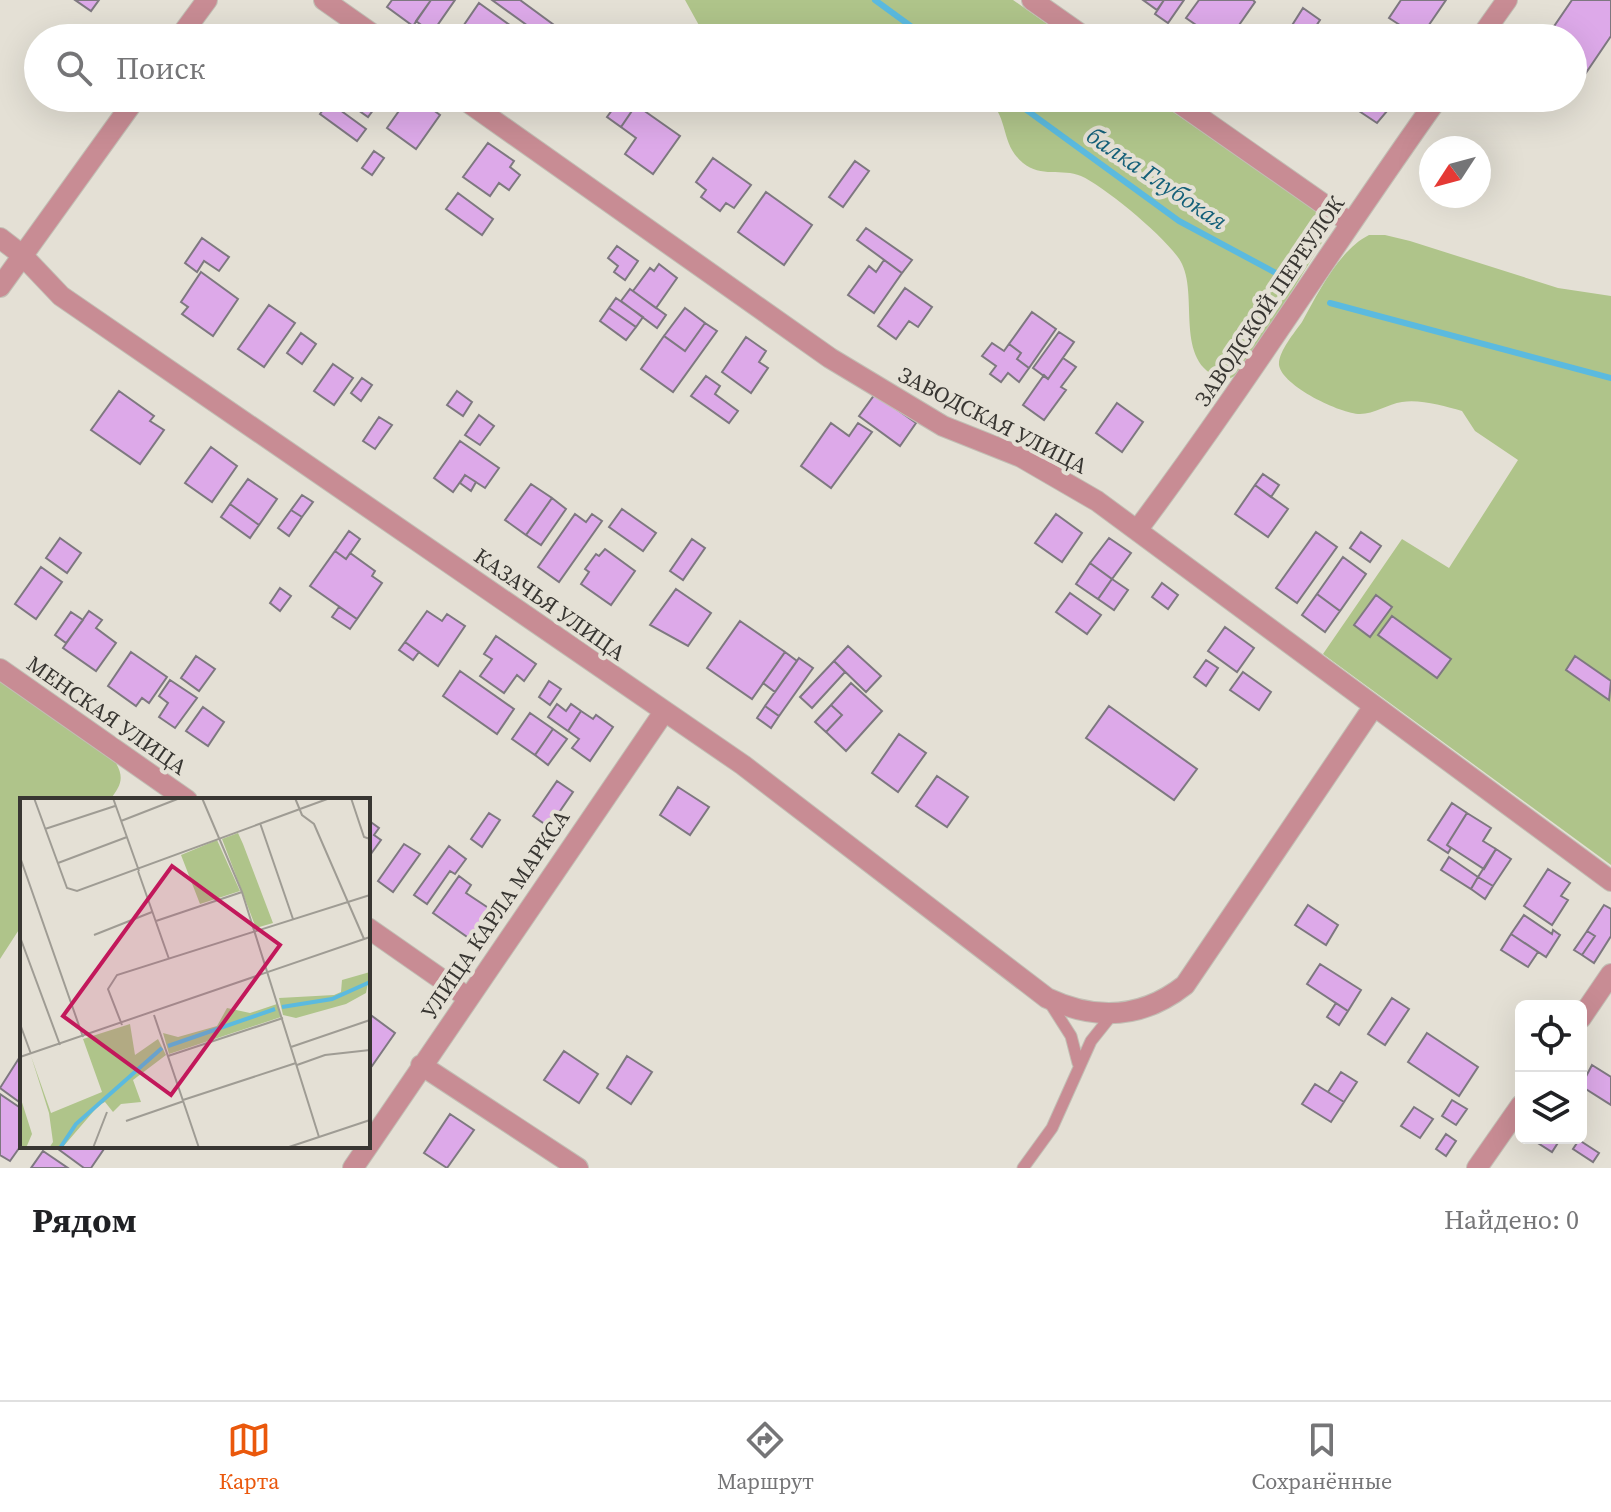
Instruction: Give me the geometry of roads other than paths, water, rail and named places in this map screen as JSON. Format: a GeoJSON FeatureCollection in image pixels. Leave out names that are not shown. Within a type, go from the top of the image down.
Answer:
{"type":"FeatureCollection","features":[{"type":"Feature","properties":{"kind":"street"},"geometry":{"type":"LineString","coordinates":[[189,24],[207,0]]}},
{"type":"Feature","properties":{"kind":"street"},"geometry":{"type":"LineString","coordinates":[[324,0],[358,24]]}},
{"type":"Feature","properties":{"kind":"street"},"geometry":{"type":"LineString","coordinates":[[1032,0],[1066,24]]}},
{"type":"Feature","properties":{"kind":"street"},"geometry":{"type":"LineString","coordinates":[[1490,24],[1507,0]]}},
{"type":"Feature","properties":{"kind":"street"},"geometry":{"type":"LineString","coordinates":[[0,287],[126,112]]}},
{"type":"Feature","properties":{"kind":"street","name":"ЗАВОДСКАЯ УЛИЦА"},"geometry":{"type":"LineString","coordinates":[[482,112],[830,358],[943,426],[1053,474],[1138,529],[1611,881]]}},
{"type":"Feature","properties":{"kind":"street"},"geometry":{"type":"LineString","coordinates":[[1192,112],[1349,222]]}},
{"type":"Feature","properties":{"kind":"street","name":"ЗАВОДСКОЙ ПЕРЕУЛОК"},"geometry":{"type":"LineString","coordinates":[[1138,529],[1241,390],[1349,222],[1428,112]]}},
{"type":"Feature","properties":{"kind":"street","name":"КАЗАЧЬЯ УЛИЦА"},"geometry":{"type":"LineString","coordinates":[[0,238],[22,255],[61,296],[776,788],[1047,998],[1073,1011],[1111,1016]]}},
{"type":"Feature","properties":{"kind":"street","name":"МЕНСКАЯ УЛИЦА"},"geometry":{"type":"LineString","coordinates":[[0,669],[184,798]]}},
{"type":"Feature","properties":{"kind":"street"},"geometry":{"type":"LineString","coordinates":[[1111,1016],[1159,1001],[1195,974],[1374,706]]}},
{"type":"Feature","properties":{"kind":"street","name":"УЛИЦА КАРЛА МАРКСА"},"geometry":{"type":"LineString","coordinates":[[370,1143],[664,712]]}},
{"type":"Feature","properties":{"kind":"street"},"geometry":{"type":"LineString","coordinates":[[370,929],[467,997]]}},
{"type":"Feature","properties":{"kind":"street"},"geometry":{"type":"LineString","coordinates":[[1587,1009],[1611,974]]}},
{"type":"Feature","properties":{"kind":"street"},"geometry":{"type":"LineString","coordinates":[[421,1065],[578,1168]]}},
{"type":"Feature","properties":{"kind":"street"},"geometry":{"type":"LineString","coordinates":[[1477,1168],[1515,1114]]}},
{"type":"Feature","properties":{"kind":"street","name":"УЛИЦА КАРЛА МАРКСА"},"geometry":{"type":"LineString","coordinates":[[353,1168],[367,1148]]}},
{"type":"Feature","properties":{"kind":"lane"},"geometry":{"type":"LineString","coordinates":[[1047,998],[1071,1036],[1078,1063]]}},
{"type":"Feature","properties":{"kind":"lane"},"geometry":{"type":"LineString","coordinates":[[1023,1168],[1052,1128],[1078,1063],[1111,1016]]}},
{"type":"Feature","properties":{"kind":"waterway","name":"балка Глубокая"},"geometry":{"type":"LineString","coordinates":[[875,0],[908,24]]}},
{"type":"Feature","properties":{"kind":"waterway","name":"балка Глубокая"},"geometry":{"type":"LineString","coordinates":[[1029,112],[1179,221],[1289,280]]}},
{"type":"Feature","properties":{"kind":"waterway","name":"балка Глубокая"},"geometry":{"type":"LineString","coordinates":[[1330,303],[1611,378]]}}]}
